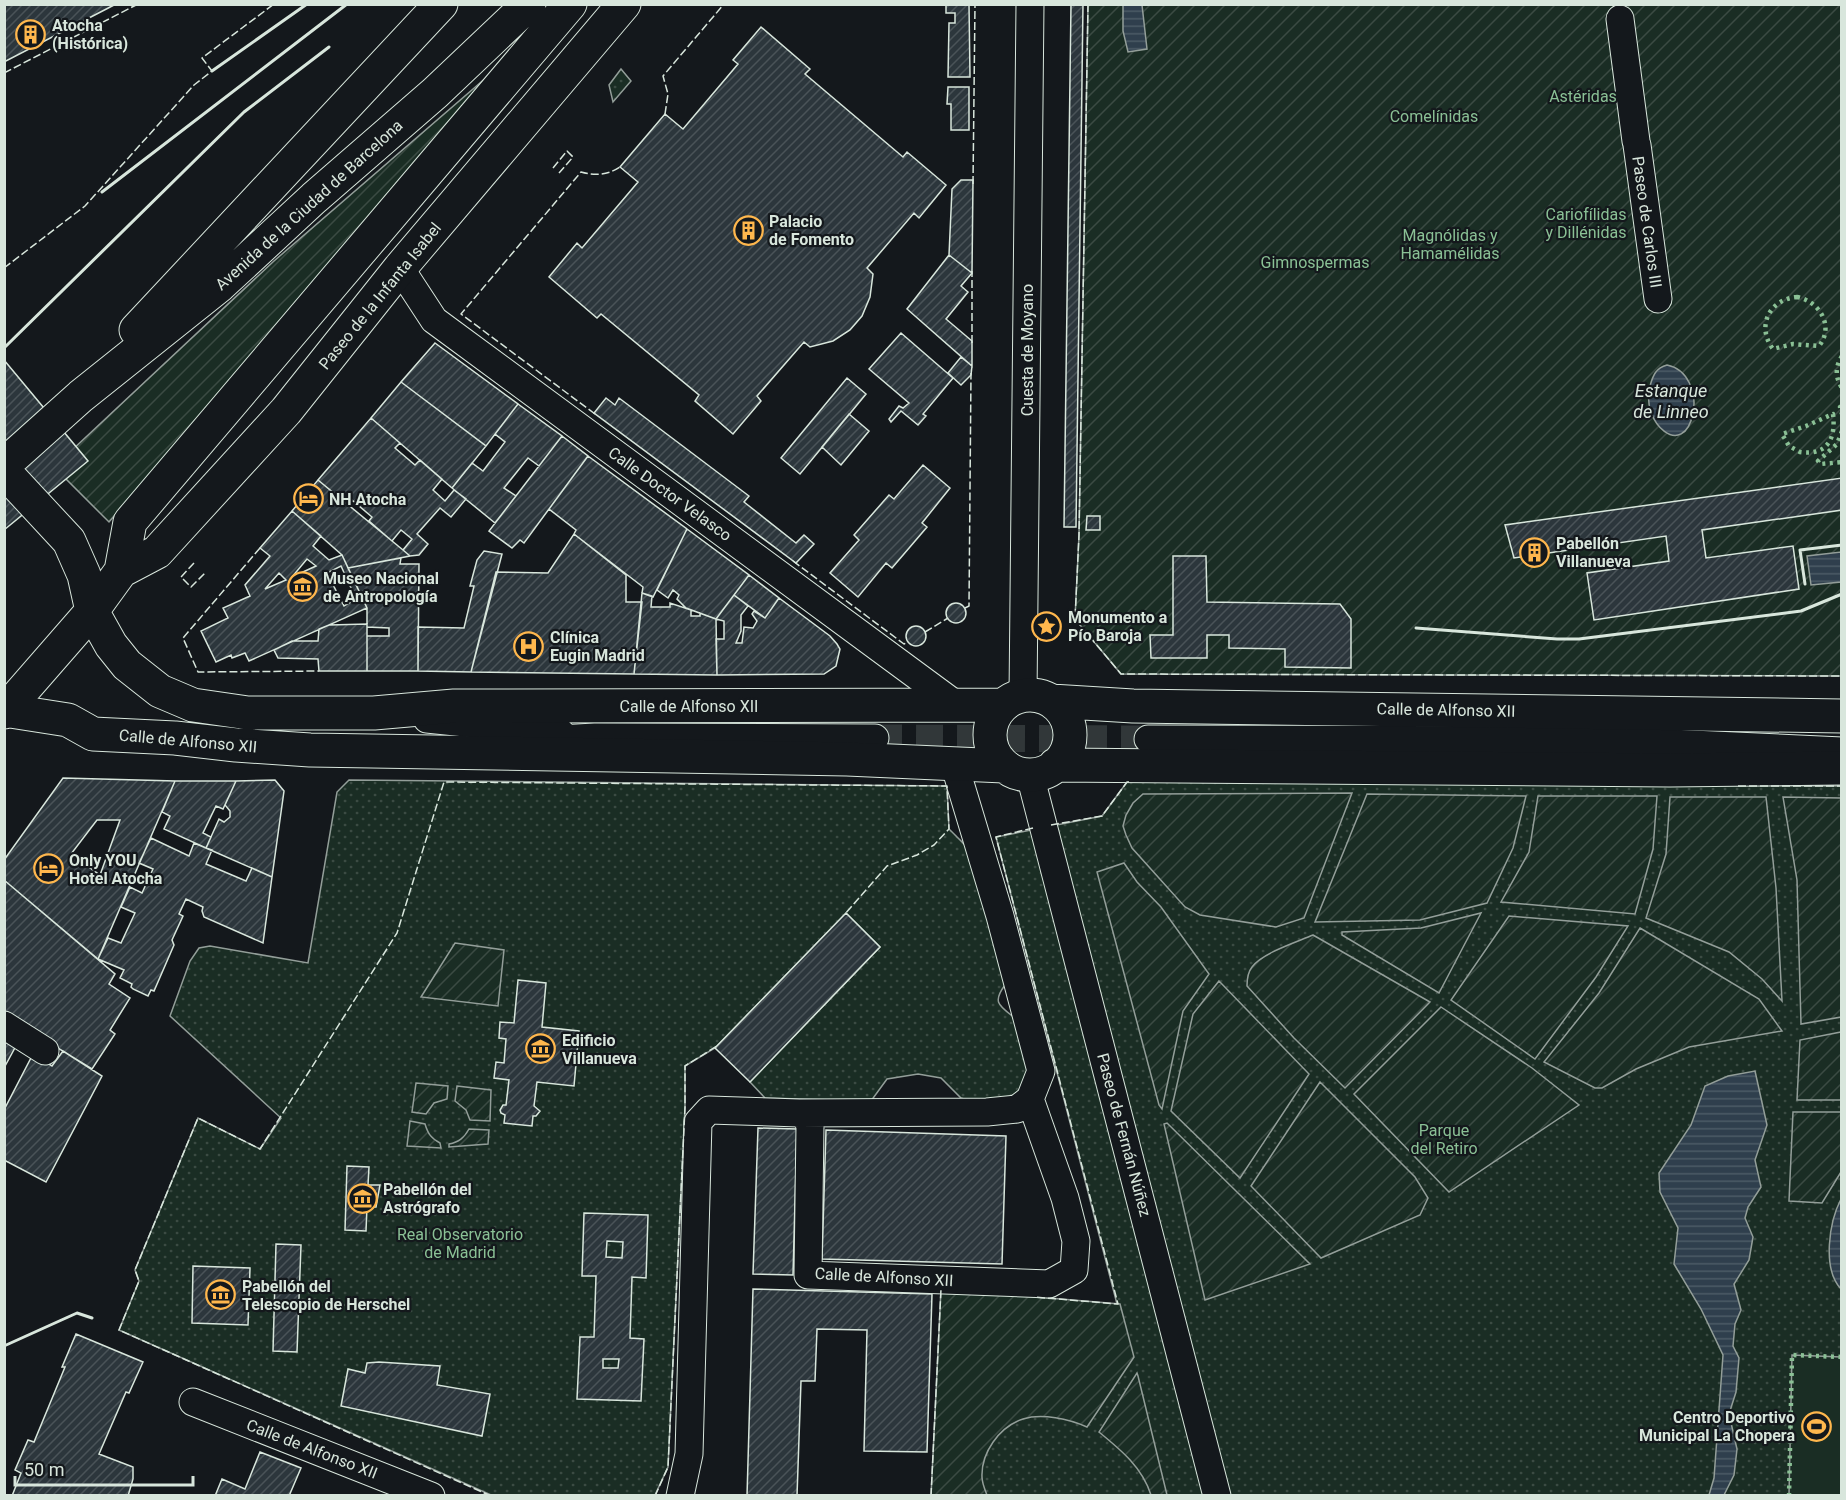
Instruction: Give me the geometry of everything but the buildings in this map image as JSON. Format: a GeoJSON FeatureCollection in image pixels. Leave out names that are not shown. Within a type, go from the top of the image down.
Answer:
{"type":"FeatureCollection","features":[{"type":"Feature","properties":{"kind":"main road","name":"Avenida de la Ciudad de Barcelona"},"geometry":{"type":"LineString","coordinates":[[81,396],[105,363],[441,4]]}},
{"type":"Feature","properties":{"kind":"main road","name":"Avenida de la Ciudad de Barcelona"},"geometry":{"type":"LineString","coordinates":[[4,465],[81,396],[220,285],[314,198],[435,93],[530,4]]}},
{"type":"Feature","properties":{"kind":"main road","name":"Paseo de la Infanta Isabel"},"geometry":{"type":"LineString","coordinates":[[6,710],[92,611],[121,571],[130,522],[570,4]]}},
{"type":"Feature","properties":{"kind":"main road","name":"Paseo de la Infanta Isabel"},"geometry":{"type":"LineString","coordinates":[[121,571],[157,552],[286,411],[400,268],[624,4]]}},
{"type":"Feature","properties":{"kind":"main road","name":"Calle de Alfonso XII"},"geometry":{"type":"LineString","coordinates":[[4,471],[69,541],[84,575],[92,611],[106,638],[127,665],[160,691],[177,700],[211,709],[248,713],[374,713],[454,706],[834,706],[1026,701],[1133,706],[1842,716]]}},
{"type":"Feature","properties":{"kind":"main road"},"geometry":{"type":"LineString","coordinates":[[1026,701],[1059,708],[1070,734],[1066,751],[1030,769],[994,753],[990,737],[994,716],[1026,701]]}},
{"type":"Feature","properties":{"kind":"main road","name":"Calle de Alfonso XII"},"geometry":{"type":"LineString","coordinates":[[6,710],[68,720],[93,734],[175,738],[236,746],[300,750],[847,759],[954,763],[1030,769],[1842,768]]}},
{"type":"Feature","properties":{"kind":"street","name":"Cuesta de Moyano"},"geometry":{"type":"LineString","coordinates":[[1026,701],[1030,4]]}},
{"type":"Feature","properties":{"kind":"street","name":"Paseo de Carlos III"},"geometry":{"type":"LineString","coordinates":[[1619,12],[1658,299]]}},
{"type":"Feature","properties":{"kind":"street","name":"Calle Doctor Velasco"},"geometry":{"type":"LineString","coordinates":[[400,268],[434,320],[955,704]]}},
{"type":"Feature","properties":{"kind":"street","name":"Calle de Alfonso XII"},"geometry":{"type":"LineString","coordinates":[[374,713],[595,737]]}},
{"type":"Feature","properties":{"kind":"street","name":"Calle de Alfonso XII"},"geometry":{"type":"LineString","coordinates":[[1604,740],[1842,729]]}},
{"type":"Feature","properties":{"kind":"street","name":"Calle de Alfonso XII"},"geometry":{"type":"LineString","coordinates":[[372,751],[595,737],[875,738]]}},
{"type":"Feature","properties":{"kind":"street","name":"Calle de Alfonso XII"},"geometry":{"type":"LineString","coordinates":[[1148,739],[1604,740],[1842,751]]}},
{"type":"Feature","properties":{"kind":"street"},"geometry":{"type":"LineString","coordinates":[[680,1496],[689,1454],[698,1122],[709,1110],[799,1113],[987,1112],[1017,1109],[1030,1099],[1041,1071],[1000,916],[954,763]]}},
{"type":"Feature","properties":{"kind":"street","name":"Paseo de Fernán Núñez"},"geometry":{"type":"LineString","coordinates":[[1030,769],[1217,1496]]}},
{"type":"Feature","properties":{"kind":"street"},"geometry":{"type":"LineString","coordinates":[[4,1025],[45,1051]]}},
{"type":"Feature","properties":{"kind":"street","name":"Calle de Alfonso XII"},"geometry":{"type":"LineString","coordinates":[[799,1113],[807,1118],[810,1126],[808,1275],[1049,1284],[1074,1270],[1076,1242],[1065,1198],[1030,1099]]}},
{"type":"Feature","properties":{"kind":"street","name":"Calle de Alfonso XII"},"geometry":{"type":"LineString","coordinates":[[193,1402],[431,1496]]}},
{"type":"Feature","properties":{"kind":"green space"},"geometry":{"type":"Polygon","coordinates":[[[1088,5],[1841,5],[1841,676],[1121,674],[1075,619],[1079,535],[1088,5]]]}},
{"type":"Feature","properties":{"kind":"green space"},"geometry":{"type":"Polygon","coordinates":[[[510,57],[109,522],[54,467],[274,261],[510,57]]]}},
{"type":"Feature","properties":{"kind":"green space"},"geometry":{"type":"Polygon","coordinates":[[[621,69],[631,81],[613,102],[609,85],[621,69]]]}},
{"type":"Feature","properties":{"kind":"green space","name":"Real Observatorio de Madrid"},"geometry":{"type":"Polygon","coordinates":[[[349,780],[947,786],[949,829],[973,853],[1005,985],[998,999],[1000,1005],[1020,1027],[1031,1068],[1018,1092],[1009,1098],[970,1101],[961,1098],[941,1078],[918,1074],[887,1079],[871,1101],[765,1098],[750,1082],[880,947],[846,913],[715,1048],[685,1066],[668,1467],[655,1495],[491,1495],[119,1330],[139,1281],[135,1270],[198,1118],[260,1149],[281,1118],[170,1016],[190,961],[199,948],[210,946],[308,963],[337,792],[349,780]]]}},
{"type":"Feature","properties":{"kind":"green space","name":"Parque del Retiro"},"geometry":{"type":"Polygon","coordinates":[[[1127,782],[1841,786],[1841,1495],[931,1496],[1117,1304],[996,837],[1102,816],[1127,782]]]}},
{"type":"Feature","properties":{"kind":"green space"},"geometry":{"type":"Polygon","coordinates":[[[1352,793],[1304,918],[1276,927],[1200,915],[1185,907],[1132,848],[1123,826],[1133,803],[1143,794],[1352,793]]]}},
{"type":"Feature","properties":{"kind":"green space"},"geometry":{"type":"Polygon","coordinates":[[[1367,794],[1526,796],[1513,848],[1487,903],[1420,920],[1315,922],[1367,794]]]}},
{"type":"Feature","properties":{"kind":"green space"},"geometry":{"type":"Polygon","coordinates":[[[1538,796],[1657,796],[1653,849],[1635,914],[1501,902],[1529,852],[1538,796]]]}},
{"type":"Feature","properties":{"kind":"green space"},"geometry":{"type":"Polygon","coordinates":[[[1670,797],[1766,797],[1776,888],[1782,1001],[1762,979],[1729,952],[1646,918],[1666,854],[1670,797]]]}},
{"type":"Feature","properties":{"kind":"green space"},"geometry":{"type":"Polygon","coordinates":[[[1783,797],[1841,798],[1841,1017],[1801,1024],[1797,880],[1783,797]]]}},
{"type":"Feature","properties":{"kind":"green space"},"geometry":{"type":"Polygon","coordinates":[[[1124,863],[1137,882],[1161,907],[1209,974],[1183,1011],[1162,1109],[1159,1105],[1097,872],[1124,863]]]}},
{"type":"Feature","properties":{"kind":"green space"},"geometry":{"type":"Polygon","coordinates":[[[1481,913],[1439,993],[1342,935],[1342,932],[1421,928],[1481,913]]]}},
{"type":"Feature","properties":{"kind":"green space"},"geometry":{"type":"Polygon","coordinates":[[[1509,916],[1628,926],[1596,977],[1535,1059],[1451,1000],[1509,916]]]}},
{"type":"Feature","properties":{"kind":"green space"},"geometry":{"type":"Polygon","coordinates":[[[1640,928],[1759,999],[1782,1031],[1689,1047],[1636,1069],[1602,1088],[1595,1088],[1544,1062],[1599,993],[1640,928]]]}},
{"type":"Feature","properties":{"kind":"green space"},"geometry":{"type":"Polygon","coordinates":[[[1313,935],[1430,1002],[1345,1088],[1294,1038],[1247,986],[1250,971],[1257,962],[1271,953],[1313,935]]]}},
{"type":"Feature","properties":{"kind":"green space"},"geometry":{"type":"Polygon","coordinates":[[[455,943],[504,950],[498,1006],[421,997],[455,943]]]}},
{"type":"Feature","properties":{"kind":"green space"},"geometry":{"type":"Polygon","coordinates":[[[1219,981],[1309,1074],[1240,1178],[1171,1111],[1193,1014],[1219,981]]]}},
{"type":"Feature","properties":{"kind":"green space"},"geometry":{"type":"Polygon","coordinates":[[[1441,1007],[1532,1068],[1579,1105],[1449,1192],[1354,1094],[1441,1007]]]}},
{"type":"Feature","properties":{"kind":"green space"},"geometry":{"type":"Polygon","coordinates":[[[1841,1032],[1841,1100],[1797,1100],[1800,1040],[1841,1032]]]}},
{"type":"Feature","properties":{"kind":"green space"},"geometry":{"type":"Polygon","coordinates":[[[1320,1082],[1415,1177],[1428,1198],[1420,1215],[1321,1258],[1251,1186],[1320,1082]]]}},
{"type":"Feature","properties":{"kind":"green space"},"geometry":{"type":"Polygon","coordinates":[[[416,1083],[448,1086],[447,1099],[434,1103],[426,1114],[412,1112],[416,1083]]]}},
{"type":"Feature","properties":{"kind":"green space"},"geometry":{"type":"Polygon","coordinates":[[[457,1086],[491,1090],[490,1121],[470,1120],[466,1110],[455,1101],[457,1086]]]}},
{"type":"Feature","properties":{"kind":"green space"},"geometry":{"type":"Polygon","coordinates":[[[1793,1112],[1841,1112],[1841,1172],[1822,1203],[1789,1201],[1793,1112]]]}},
{"type":"Feature","properties":{"kind":"green space"},"geometry":{"type":"Polygon","coordinates":[[[410,1121],[425,1124],[432,1137],[440,1143],[441,1148],[407,1146],[410,1121]]]}},
{"type":"Feature","properties":{"kind":"green space"},"geometry":{"type":"Polygon","coordinates":[[[1167,1123],[1310,1264],[1205,1300],[1164,1124],[1167,1123]]]}},
{"type":"Feature","properties":{"kind":"green space"},"geometry":{"type":"Polygon","coordinates":[[[469,1129],[489,1130],[488,1144],[449,1147],[449,1144],[461,1139],[469,1129]]]}},
{"type":"Feature","properties":{"kind":"green space"},"geometry":{"type":"Polygon","coordinates":[[[941,1289],[1120,1304],[1134,1357],[1087,1427],[1064,1419],[1030,1417],[1006,1428],[988,1450],[982,1468],[982,1482],[987,1495],[931,1496],[941,1289]]]}},
{"type":"Feature","properties":{"kind":"green space","name":"Centro Deportivo Municipal La Chopera"},"geometry":{"type":"Polygon","coordinates":[[[1792,1355],[1841,1357],[1841,1495],[1789,1495],[1792,1355]]]}},
{"type":"Feature","properties":{"kind":"green space"},"geometry":{"type":"Polygon","coordinates":[[[1137,1373],[1167,1495],[1151,1495],[1142,1476],[1123,1452],[1099,1432],[1137,1373]]]}},
{"type":"Feature","properties":{"kind":"water"},"geometry":{"type":"Polygon","coordinates":[[[1123,5],[1142,5],[1147,49],[1128,52],[1123,31],[1123,5]]]}},
{"type":"Feature","properties":{"kind":"water","name":"Estanque de Linneo"},"geometry":{"type":"Polygon","coordinates":[[[1667,365],[1674,367],[1686,377],[1694,398],[1693,413],[1688,427],[1681,434],[1673,435],[1664,431],[1651,413],[1650,386],[1658,370],[1667,365]]]}},
{"type":"Feature","properties":{"kind":"water"},"geometry":{"type":"Polygon","coordinates":[[[1841,552],[1841,582],[1811,585],[1807,556],[1841,552]]]}},
{"type":"Feature","properties":{"kind":"water"},"geometry":{"type":"Polygon","coordinates":[[[1755,1071],[1767,1125],[1755,1160],[1761,1187],[1748,1207],[1745,1218],[1753,1237],[1749,1260],[1734,1284],[1741,1310],[1735,1324],[1733,1346],[1739,1358],[1736,1392],[1729,1414],[1737,1449],[1734,1475],[1724,1495],[1709,1495],[1714,1478],[1723,1355],[1701,1309],[1674,1264],[1678,1228],[1660,1192],[1659,1173],[1691,1125],[1705,1086],[1728,1076],[1755,1071]]]}},
{"type":"Feature","properties":{"kind":"water"},"geometry":{"type":"Polygon","coordinates":[[[1841,1199],[1841,1289],[1831,1270],[1829,1245],[1833,1220],[1841,1199]]]}},
{"type":"Feature","properties":{"kind":"tunnel"},"geometry":{"type":"LineString","coordinates":[[875,738],[1148,739]]}},
{"type":"Feature","properties":{"kind":"hedge"},"geometry":{"type":"LineString","coordinates":[[1797,297],[1805,299],[1818,309],[1825,323],[1824,338],[1819,346],[1793,344],[1773,349],[1766,332],[1768,316],[1779,303],[1797,297]]}},
{"type":"Feature","properties":{"kind":"hedge"},"geometry":{"type":"LineString","coordinates":[[1842,356],[1837,372],[1842,388]]}},
{"type":"Feature","properties":{"kind":"hedge"},"geometry":{"type":"LineString","coordinates":[[1842,406],[1840,407],[1842,414]]}},
{"type":"Feature","properties":{"kind":"hedge"},"geometry":{"type":"LineString","coordinates":[[1833,414],[1831,438],[1824,448],[1817,451],[1800,452],[1789,446],[1782,434],[1833,414]]}},
{"type":"Feature","properties":{"kind":"hedge"},"geometry":{"type":"LineString","coordinates":[[1842,431],[1837,444],[1818,461],[1821,464],[1842,462]]}},
{"type":"Feature","properties":{"kind":"hedge"},"geometry":{"type":"LineString","coordinates":[[1789,1496],[1792,1355],[1842,1357]]}},
{"type":"Feature","properties":{"kind":"fence"},"geometry":{"type":"LineString","coordinates":[[4,73],[138,4]]}},
{"type":"Feature","properties":{"kind":"fence"},"geometry":{"type":"LineString","coordinates":[[4,268],[85,206],[194,85],[212,71],[202,58],[274,4]]}},
{"type":"Feature","properties":{"kind":"fence"},"geometry":{"type":"LineString","coordinates":[[665,114],[668,94],[663,76],[724,4]]}},
{"type":"Feature","properties":{"kind":"fence"},"geometry":{"type":"LineString","coordinates":[[973,184],[975,4]]}},
{"type":"Feature","properties":{"kind":"fence"},"geometry":{"type":"LineString","coordinates":[[1088,4],[1079,535],[1075,619],[1121,674],[1842,676]]}},
{"type":"Feature","properties":{"kind":"fence"},"geometry":{"type":"LineString","coordinates":[[553,168],[567,151],[573,157],[559,173]]}},
{"type":"Feature","properties":{"kind":"fence"},"geometry":{"type":"LineString","coordinates":[[595,414],[461,314],[581,172],[601,174],[620,167]]}},
{"type":"Feature","properties":{"kind":"fence"},"geometry":{"type":"LineString","coordinates":[[972,271],[972,343]]}},
{"type":"Feature","properties":{"kind":"fence"},"geometry":{"type":"LineString","coordinates":[[965,608],[969,606],[971,373]]}},
{"type":"Feature","properties":{"kind":"fence"},"geometry":{"type":"LineString","coordinates":[[260,548],[183,638],[198,672],[319,671]]}},
{"type":"Feature","properties":{"kind":"fence"},"geometry":{"type":"LineString","coordinates":[[793,561],[904,644],[908,642]]}},
{"type":"Feature","properties":{"kind":"fence"},"geometry":{"type":"LineString","coordinates":[[194,563],[181,577],[191,587],[205,573]]}},
{"type":"Feature","properties":{"kind":"fence"},"geometry":{"type":"LineString","coordinates":[[925,632],[948,618]]}},
{"type":"Feature","properties":{"kind":"fence"},"geometry":{"type":"LineString","coordinates":[[491,1496],[119,1330],[139,1281],[135,1270],[198,1118],[260,1149],[397,933],[444,782],[947,786],[949,829],[934,845],[917,855],[887,866],[845,914]]}},
{"type":"Feature","properties":{"kind":"fence"},"geometry":{"type":"LineString","coordinates":[[1051,825],[1102,816],[1127,782],[1132,782]]}},
{"type":"Feature","properties":{"kind":"fence"},"geometry":{"type":"LineString","coordinates":[[1738,786],[1842,786]]}},
{"type":"Feature","properties":{"kind":"fence"},"geometry":{"type":"LineString","coordinates":[[1033,828],[996,837],[1118,1304],[1034,1297]]}},
{"type":"Feature","properties":{"kind":"fence"},"geometry":{"type":"LineString","coordinates":[[655,1496],[668,1467],[685,1066],[717,1046]]}},
{"type":"Feature","properties":{"kind":"fence"},"geometry":{"type":"LineString","coordinates":[[931,1496],[941,1289]]}},
{"type":"Feature","properties":{"kind":"wall"},"geometry":{"type":"LineString","coordinates":[[212,71],[307,4]]}},
{"type":"Feature","properties":{"kind":"wall"},"geometry":{"type":"LineString","coordinates":[[102,192],[347,4]]}},
{"type":"Feature","properties":{"kind":"wall"},"geometry":{"type":"LineString","coordinates":[[4,348],[244,112],[329,47]]}},
{"type":"Feature","properties":{"kind":"wall"},"geometry":{"type":"LineString","coordinates":[[1805,584],[1800,550],[1842,545]]}},
{"type":"Feature","properties":{"kind":"wall"},"geometry":{"type":"LineString","coordinates":[[1416,628],[1579,639],[1801,611],[1842,594]]}},
{"type":"Feature","properties":{"kind":"wall"},"geometry":{"type":"LineString","coordinates":[[4,1346],[77,1313],[92,1318]]}},
{"type":"Feature","properties":{"kind":"place","name":"Atocha (Histórica)"},"geometry":{"type":"Point","coordinates":[31,34]}},
{"type":"Feature","properties":{"kind":"place","name":"Palacio de Fomento"},"geometry":{"type":"Point","coordinates":[748,230]}},
{"type":"Feature","properties":{"kind":"place","name":"NH Atocha"},"geometry":{"type":"Point","coordinates":[308,499]}},
{"type":"Feature","properties":{"kind":"place","name":"Pabellón Villanueva"},"geometry":{"type":"Point","coordinates":[1535,552]}},
{"type":"Feature","properties":{"kind":"place","name":"Museo Nacional de Antropología"},"geometry":{"type":"Point","coordinates":[302,587]}},
{"type":"Feature","properties":{"kind":"place","name":"Monumento a Pío Baroja"},"geometry":{"type":"Point","coordinates":[1047,626]}},
{"type":"Feature","properties":{"kind":"place","name":"Clínica Eugin Madrid"},"geometry":{"type":"Point","coordinates":[529,646]}},
{"type":"Feature","properties":{"kind":"place","name":"Only YOU Hotel Atocha"},"geometry":{"type":"Point","coordinates":[48,869]}},
{"type":"Feature","properties":{"kind":"place","name":"Edificio Villanueva"},"geometry":{"type":"Point","coordinates":[541,1049]}},
{"type":"Feature","properties":{"kind":"place","name":"Pabellón del Astrógrafo"},"geometry":{"type":"Point","coordinates":[362,1198]}},
{"type":"Feature","properties":{"kind":"place","name":"Pabellón del Telescopio de Herschel"},"geometry":{"type":"Point","coordinates":[221,1295]}},
{"type":"Feature","properties":{"kind":"place","name":"Centro Deportivo Municipal La Chopera"},"geometry":{"type":"Point","coordinates":[1816,1426]}},
{"type":"Feature","properties":{"kind":"park label","name":"Astéridas"},"geometry":{"type":"Point","coordinates":[1583,96]}},
{"type":"Feature","properties":{"kind":"park label","name":"Comelínidas"},"geometry":{"type":"Point","coordinates":[1434,116]}},
{"type":"Feature","properties":{"kind":"park label","name":"Cariofílidas y Dillénidas"},"geometry":{"type":"Point","coordinates":[1586,223]}},
{"type":"Feature","properties":{"kind":"park label","name":"Magnólidas y Hamamélidas"},"geometry":{"type":"Point","coordinates":[1450,244]}},
{"type":"Feature","properties":{"kind":"park label","name":"Gimnospermas"},"geometry":{"type":"Point","coordinates":[1315,262]}}]}
